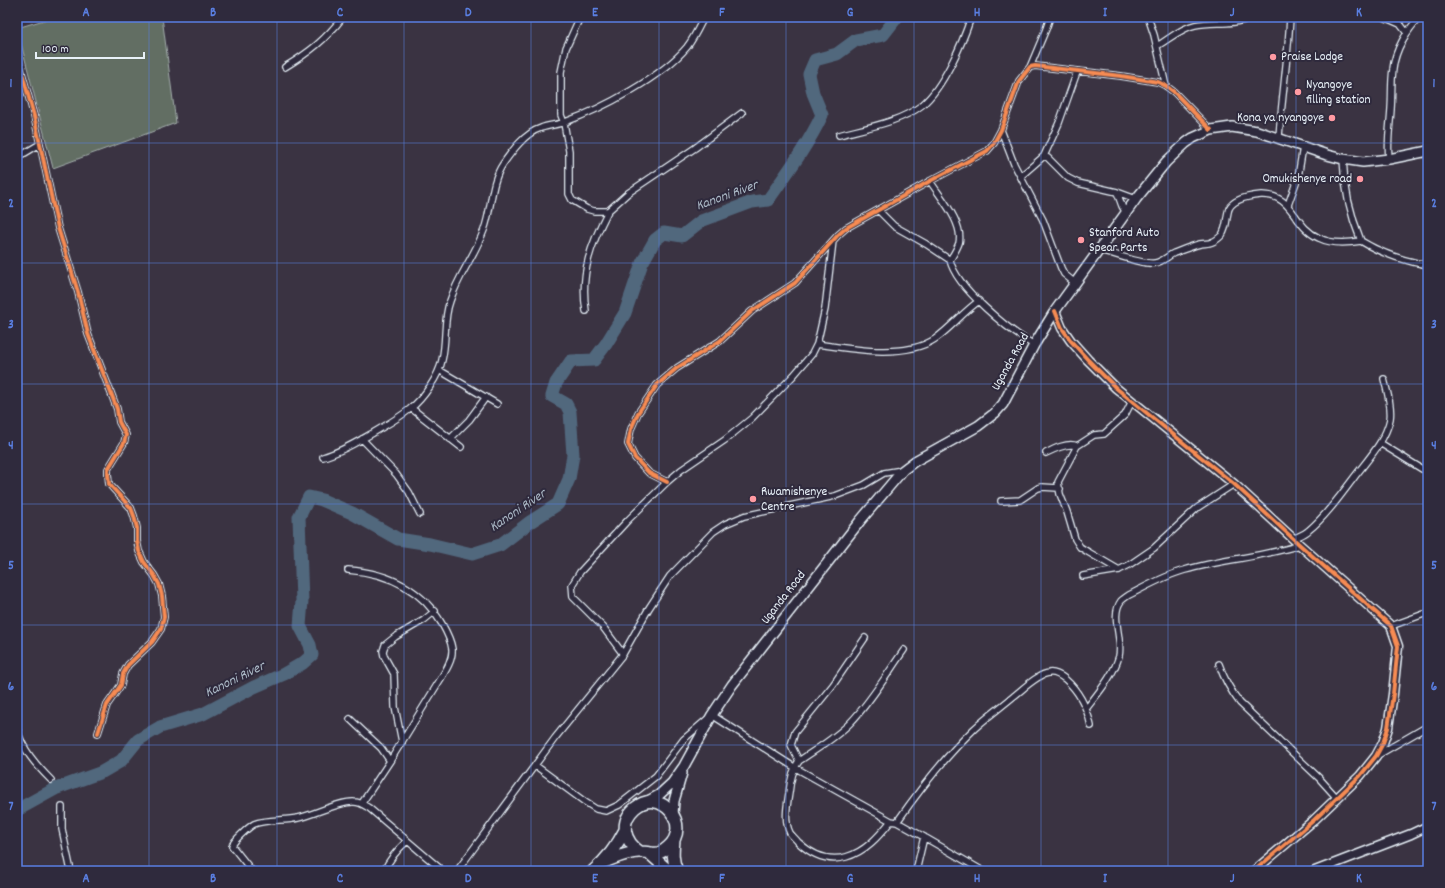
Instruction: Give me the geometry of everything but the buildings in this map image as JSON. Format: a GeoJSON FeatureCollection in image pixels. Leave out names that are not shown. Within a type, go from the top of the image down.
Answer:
{"type":"FeatureCollection","features":[{"type":"Feature","properties":{"kind":"highway"},"geometry":{"type":"LineString","coordinates":[[593,871],[604,862],[617,846],[625,830],[626,821],[630,813],[637,806],[653,802],[668,808],[677,822],[677,831],[674,839],[673,863],[677,871]]}},
{"type":"Feature","properties":{"kind":"highway"},"geometry":{"type":"LineString","coordinates":[[625,830],[628,839],[633,846],[669,871]]}},
{"type":"Feature","properties":{"kind":"highway"},"geometry":{"type":"LineString","coordinates":[[604,862],[624,854],[660,852],[668,847],[674,839]]}},
{"type":"Feature","properties":{"kind":"main road","name":"Uganda Road"},"geometry":{"type":"LineString","coordinates":[[645,803],[666,790],[684,766],[712,715],[732,685],[860,521],[903,470],[921,458],[978,426],[995,414],[1011,391],[1034,345],[1075,283],[1136,199],[1178,149],[1193,138],[1211,130],[1232,127],[1257,131],[1343,159],[1363,162],[1389,159],[1428,151]]}},
{"type":"Feature","properties":{"kind":"main road","name":"Uganda Road"},"geometry":{"type":"LineString","coordinates":[[673,814],[677,787],[684,766]]}},
{"type":"Feature","properties":{"kind":"street"},"geometry":{"type":"LineString","coordinates":[[285,67],[304,56],[321,43],[343,17]]}},
{"type":"Feature","properties":{"kind":"street"},"geometry":{"type":"LineString","coordinates":[[580,17],[566,48],[561,72],[561,115],[569,151],[569,194],[572,200],[587,209],[594,211],[608,211]]}},
{"type":"Feature","properties":{"kind":"street"},"geometry":{"type":"LineString","coordinates":[[323,456],[336,453],[388,424],[411,408],[422,397],[439,370],[442,360],[449,301],[485,229],[495,181],[502,165],[523,140],[533,131],[564,123],[632,90],[675,59],[687,47],[704,17]]}},
{"type":"Feature","properties":{"kind":"street"},"geometry":{"type":"LineString","coordinates":[[839,135],[889,121],[910,112],[923,104],[945,74],[965,36],[971,17]]}},
{"type":"Feature","properties":{"kind":"street"},"geometry":{"type":"LineString","coordinates":[[667,482],[649,473],[636,458],[628,444],[631,429],[638,413],[657,385],[678,368],[720,341],[752,311],[795,284],[838,235],[855,223],[987,151],[994,143],[1001,130],[1019,81],[1030,67],[1050,17]]}},
{"type":"Feature","properties":{"kind":"street"},"geometry":{"type":"LineString","coordinates":[[1148,17],[1157,46],[1166,86]]}},
{"type":"Feature","properties":{"kind":"street"},"geometry":{"type":"LineString","coordinates":[[1157,46],[1188,27],[1202,24],[1237,22],[1253,17]]}},
{"type":"Feature","properties":{"kind":"street"},"geometry":{"type":"LineString","coordinates":[[1279,137],[1290,17]]}},
{"type":"Feature","properties":{"kind":"street"},"geometry":{"type":"LineString","coordinates":[[1384,17],[1400,24],[1407,33]]}},
{"type":"Feature","properties":{"kind":"street"},"geometry":{"type":"LineString","coordinates":[[1389,159],[1393,68],[1395,59],[1407,33],[1420,17]]}},
{"type":"Feature","properties":{"kind":"street"},"geometry":{"type":"LineString","coordinates":[[17,55],[34,116],[58,228],[78,292],[88,334],[113,398],[119,422],[126,435],[124,443],[108,469],[110,484],[131,508],[137,528],[139,551],[144,562],[159,584],[163,605],[164,617],[161,629],[152,642],[128,665],[121,685],[108,705],[98,732]]}},
{"type":"Feature","properties":{"kind":"street"},"geometry":{"type":"LineString","coordinates":[[1030,67],[1035,66],[1158,82],[1166,86],[1211,130]]}},
{"type":"Feature","properties":{"kind":"street"},"geometry":{"type":"LineString","coordinates":[[1021,176],[1044,156],[1059,123],[1077,72]]}},
{"type":"Feature","properties":{"kind":"street"},"geometry":{"type":"LineString","coordinates":[[586,311],[584,283],[586,264],[594,240],[608,211],[628,193],[695,148],[742,113]]}},
{"type":"Feature","properties":{"kind":"street"},"geometry":{"type":"LineString","coordinates":[[1001,130],[1009,153],[1043,220],[1061,268],[1064,274],[1075,283]]}},
{"type":"Feature","properties":{"kind":"street"},"geometry":{"type":"LineString","coordinates":[[17,156],[40,144]]}},
{"type":"Feature","properties":{"kind":"street"},"geometry":{"type":"LineString","coordinates":[[1288,204],[1298,177],[1303,146]]}},
{"type":"Feature","properties":{"kind":"street"},"geometry":{"type":"LineString","coordinates":[[1044,156],[1048,158],[1068,178],[1078,183],[1117,192],[1136,199]]}},
{"type":"Feature","properties":{"kind":"street"},"geometry":{"type":"LineString","coordinates":[[1343,159],[1345,188],[1350,209],[1361,241]]}},
{"type":"Feature","properties":{"kind":"street"},"geometry":{"type":"LineString","coordinates":[[930,181],[954,217],[958,226],[960,238],[959,244],[950,260]]}},
{"type":"Feature","properties":{"kind":"street"},"geometry":{"type":"LineString","coordinates":[[1117,192],[1126,214]]}},
{"type":"Feature","properties":{"kind":"street"},"geometry":{"type":"LineString","coordinates":[[1099,250],[1132,259],[1155,263],[1188,248],[1214,242],[1221,235],[1226,226],[1228,211],[1232,203],[1265,195],[1278,198],[1288,204],[1299,223],[1319,238],[1340,242],[1361,241],[1381,252],[1400,259],[1428,265]]}},
{"type":"Feature","properties":{"kind":"street"},"geometry":{"type":"LineString","coordinates":[[879,211],[894,226],[926,244],[950,260],[954,273],[979,301],[1006,326],[1034,345]]}},
{"type":"Feature","properties":{"kind":"street"},"geometry":{"type":"LineString","coordinates":[[623,654],[603,627],[573,598],[572,585],[580,572],[628,520],[667,482],[752,418],[794,375],[812,354],[817,344],[826,309],[833,240]]}},
{"type":"Feature","properties":{"kind":"street"},"geometry":{"type":"LineString","coordinates":[[817,344],[878,351],[902,350],[920,346],[945,332],[979,301]]}},
{"type":"Feature","properties":{"kind":"street"},"geometry":{"type":"LineString","coordinates":[[1055,312],[1062,328],[1071,341],[1116,388],[1234,484],[1391,626],[1398,646],[1393,694],[1388,728],[1383,743],[1376,756],[1360,776],[1337,798],[1273,856],[1254,871]]}},
{"type":"Feature","properties":{"kind":"street"},"geometry":{"type":"LineString","coordinates":[[439,370],[497,404]]}},
{"type":"Feature","properties":{"kind":"street"},"geometry":{"type":"LineString","coordinates":[[1293,538],[1304,534],[1318,522],[1380,443],[1386,432],[1390,417],[1390,404],[1384,379]]}},
{"type":"Feature","properties":{"kind":"street"},"geometry":{"type":"LineString","coordinates":[[450,439],[469,420],[486,397]]}},
{"type":"Feature","properties":{"kind":"street"},"geometry":{"type":"LineString","coordinates":[[1119,570],[1080,547],[1075,539],[1058,482],[1077,446],[1094,435],[1104,434],[1125,414],[1132,401]]}},
{"type":"Feature","properties":{"kind":"street"},"geometry":{"type":"LineString","coordinates":[[411,408],[461,447]]}},
{"type":"Feature","properties":{"kind":"street"},"geometry":{"type":"LineString","coordinates":[[362,439],[396,474],[409,492],[420,514]]}},
{"type":"Feature","properties":{"kind":"street"},"geometry":{"type":"LineString","coordinates":[[1380,443],[1422,470]]}},
{"type":"Feature","properties":{"kind":"street"},"geometry":{"type":"LineString","coordinates":[[1046,453],[1066,445],[1077,446]]}},
{"type":"Feature","properties":{"kind":"street"},"geometry":{"type":"LineString","coordinates":[[457,871],[569,721],[623,654],[649,608],[670,576],[713,532],[725,524],[755,513],[776,510],[835,496],[864,485],[884,473],[903,470]]}},
{"type":"Feature","properties":{"kind":"street"},"geometry":{"type":"LineString","coordinates":[[1083,576],[1119,570],[1130,565],[1154,548],[1197,508],[1234,484]]}},
{"type":"Feature","properties":{"kind":"street"},"geometry":{"type":"LineString","coordinates":[[1001,501],[1020,500],[1042,487],[1058,488],[1060,490]]}},
{"type":"Feature","properties":{"kind":"street"},"geometry":{"type":"LineString","coordinates":[[1086,709],[1103,687],[1118,657],[1120,648],[1117,612],[1121,601],[1129,595],[1187,569],[1278,551],[1300,545]]}},
{"type":"Feature","properties":{"kind":"street"},"geometry":{"type":"LineString","coordinates":[[348,570],[368,572],[396,581],[410,589],[435,611],[449,639],[452,650],[451,658],[440,680],[362,803]]}},
{"type":"Feature","properties":{"kind":"street"},"geometry":{"type":"LineString","coordinates":[[402,742],[395,707],[394,674],[384,656],[383,651],[385,645],[395,637],[424,620],[435,611]]}},
{"type":"Feature","properties":{"kind":"street"},"geometry":{"type":"LineString","coordinates":[[1391,626],[1427,614]]}},
{"type":"Feature","properties":{"kind":"street"},"geometry":{"type":"LineString","coordinates":[[799,761],[791,745],[795,732],[833,686],[865,638]]}},
{"type":"Feature","properties":{"kind":"street"},"geometry":{"type":"LineString","coordinates":[[904,650],[851,722],[838,734],[799,761],[794,767],[786,822],[790,834],[818,856],[832,858],[846,857],[869,845],[894,822],[935,770],[975,729],[1043,674],[1051,672],[1061,676],[1074,687],[1086,709],[1091,726]]}},
{"type":"Feature","properties":{"kind":"street"},"geometry":{"type":"LineString","coordinates":[[1219,664],[1231,692],[1240,703],[1319,778],[1337,798]]}},
{"type":"Feature","properties":{"kind":"street"},"geometry":{"type":"LineString","coordinates":[[536,766],[596,809],[606,810],[619,805],[656,776],[684,739],[712,715],[794,767],[924,837],[983,871]]}},
{"type":"Feature","properties":{"kind":"street"},"geometry":{"type":"LineString","coordinates":[[350,719],[381,748],[390,761]]}},
{"type":"Feature","properties":{"kind":"street"},"geometry":{"type":"LineString","coordinates":[[1376,756],[1428,726]]}},
{"type":"Feature","properties":{"kind":"street"},"geometry":{"type":"LineString","coordinates":[[17,729],[18,736],[25,749],[40,769],[51,780]]}},
{"type":"Feature","properties":{"kind":"street"},"geometry":{"type":"LineString","coordinates":[[252,871],[232,846],[252,826],[259,823],[297,818],[342,804],[354,802],[362,803],[443,871]]}},
{"type":"Feature","properties":{"kind":"street"},"geometry":{"type":"LineString","coordinates":[[62,807],[62,829],[71,871]]}},
{"type":"Feature","properties":{"kind":"street"},"geometry":{"type":"LineString","coordinates":[[1315,871],[1425,829]]}},
{"type":"Feature","properties":{"kind":"street"},"geometry":{"type":"LineString","coordinates":[[916,871],[924,837]]}},
{"type":"Feature","properties":{"kind":"street"},"geometry":{"type":"LineString","coordinates":[[384,871],[388,861],[395,852],[408,841]]}},
{"type":"Feature","properties":{"kind":"green space"},"geometry":{"type":"Polygon","coordinates":[[[54,17],[162,17],[176,123],[53,168],[17,28],[54,17]]]}},
{"type":"Feature","properties":{"kind":"waterway","name":"Kanoni River"},"geometry":{"type":"LineString","coordinates":[[17,810],[55,789],[102,772],[121,761],[138,740],[160,727],[203,714],[254,687],[284,674],[303,663],[312,655],[310,645],[300,626],[302,601],[299,517],[309,497],[322,500],[352,513],[398,539],[430,544],[472,554],[500,545],[530,522],[558,504],[569,479],[573,455],[570,412],[566,404],[552,396],[556,383],[571,361],[594,360],[606,344],[625,313],[642,263],[655,240],[664,233],[682,236],[701,221],[752,202],[768,200],[804,148],[822,115],[813,93],[809,74],[815,60],[837,54],[856,40],[883,35],[897,17]]}},
{"type":"Feature","properties":{"kind":"cycle path"},"geometry":{"type":"LineString","coordinates":[[17,55],[34,116],[58,228],[78,292],[88,334],[117,409],[119,422],[126,435],[124,443],[108,469],[109,484],[131,508],[137,528],[139,551],[144,562],[159,584],[162,596],[164,617],[161,629],[152,642],[128,665],[123,674],[121,685],[107,705],[98,733]]}},
{"type":"Feature","properties":{"kind":"cycle path"},"geometry":{"type":"LineString","coordinates":[[667,482],[649,473],[635,458],[628,444],[631,429],[638,413],[657,385],[677,368],[720,341],[752,311],[795,283],[846,228],[987,151],[994,143],[1001,130],[1019,81],[1030,67],[1035,66],[1121,76],[1158,82],[1174,92],[1211,130]]}},
{"type":"Feature","properties":{"kind":"cycle path"},"geometry":{"type":"LineString","coordinates":[[1055,311],[1062,328],[1071,341],[1116,388],[1234,484],[1391,626],[1398,646],[1393,694],[1388,728],[1383,743],[1376,756],[1360,776],[1314,820],[1254,871]]}},
{"type":"Feature","properties":{"kind":"place","name":"Praise Lodge"},"geometry":{"type":"Point","coordinates":[1273,57]}},
{"type":"Feature","properties":{"kind":"place","name":"Nyangoye filling station"},"geometry":{"type":"Point","coordinates":[1298,92]}},
{"type":"Feature","properties":{"kind":"place","name":"Kona ya nyangoye"},"geometry":{"type":"Point","coordinates":[1332,118]}},
{"type":"Feature","properties":{"kind":"place","name":"Omukishenye road"},"geometry":{"type":"Point","coordinates":[1360,179]}},
{"type":"Feature","properties":{"kind":"place","name":"Stanford Auto Spear Parts"},"geometry":{"type":"Point","coordinates":[1081,240]}},
{"type":"Feature","properties":{"kind":"place","name":"Rwamishenye Centre"},"geometry":{"type":"Point","coordinates":[753,499]}}]}
